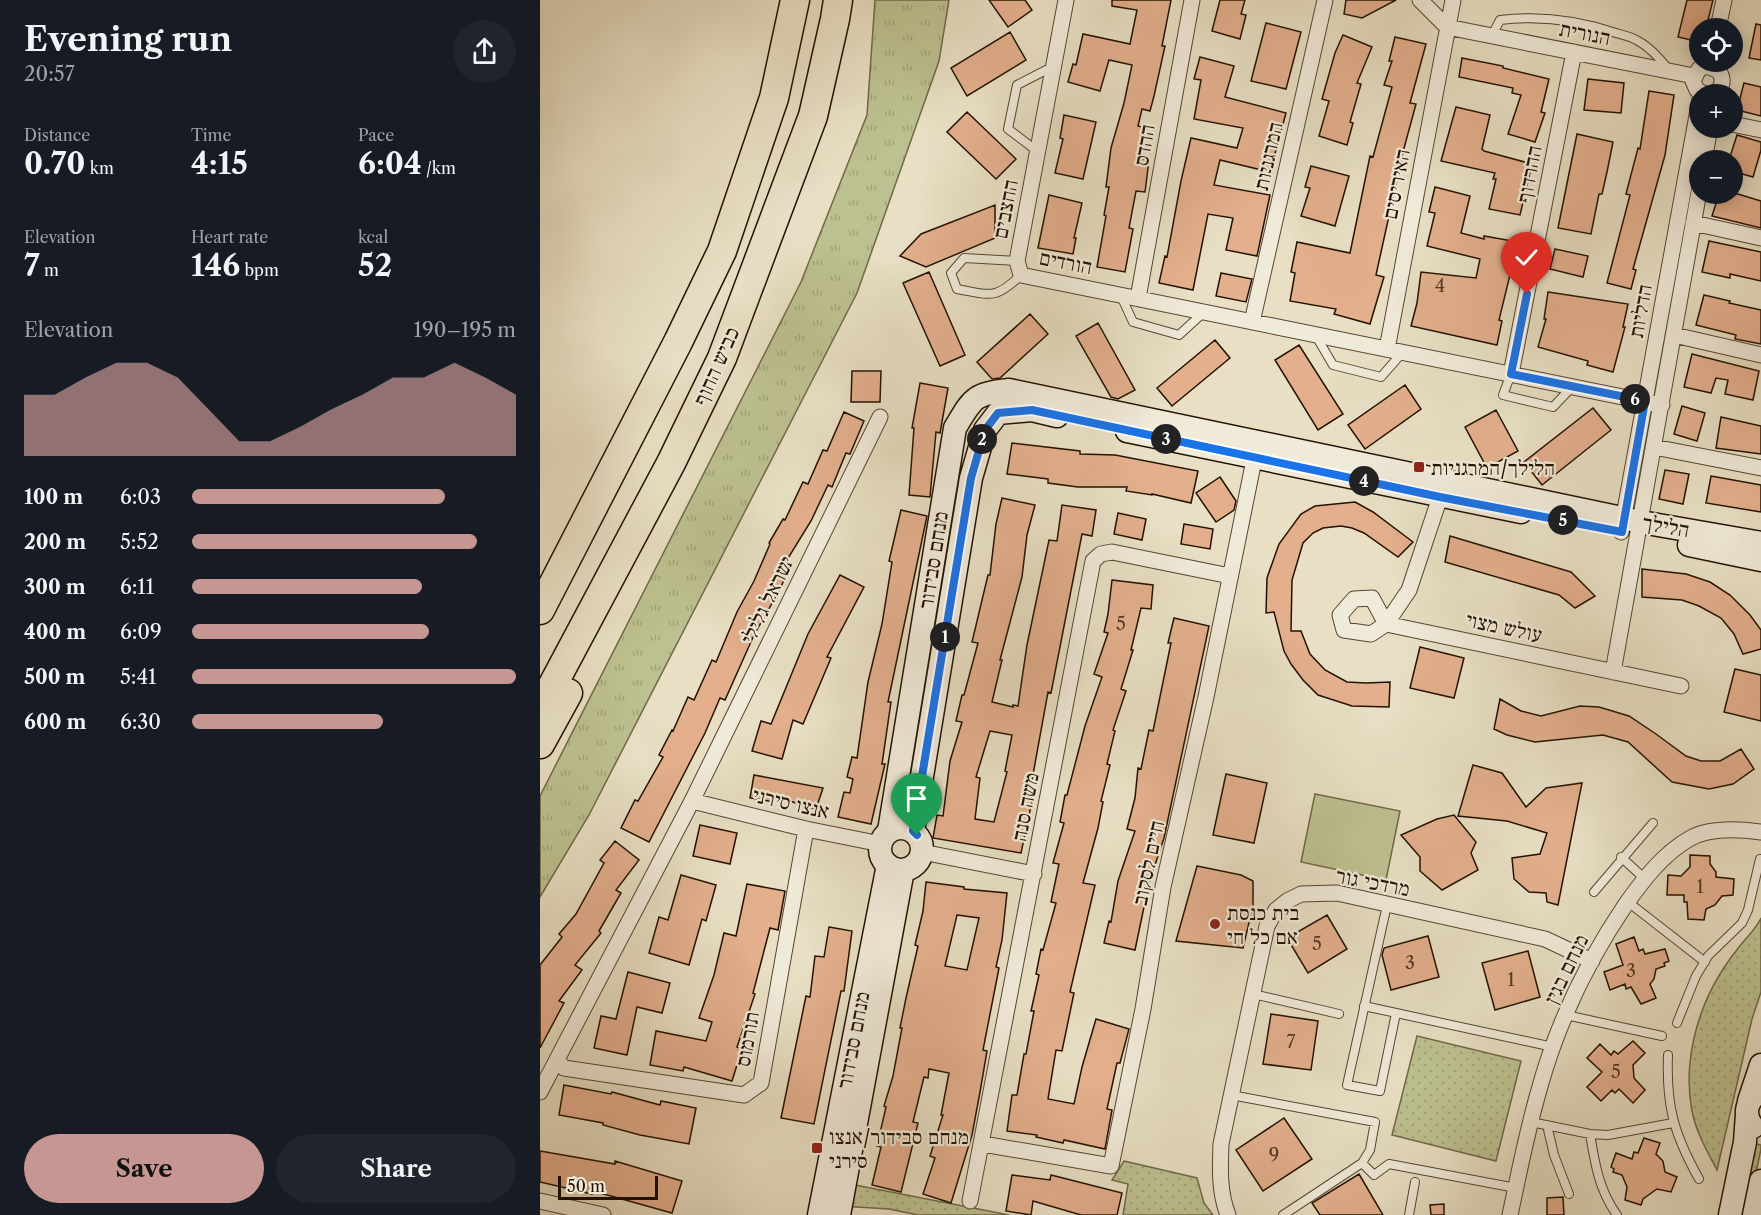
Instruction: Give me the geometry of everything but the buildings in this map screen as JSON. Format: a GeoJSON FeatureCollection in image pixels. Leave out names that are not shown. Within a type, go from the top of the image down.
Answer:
{"type":"FeatureCollection","features":[{"type":"Feature","properties":{"kind":"highway","name":"כביש החוף"},"geometry":{"type":"LineString","coordinates":[[540,610],[678,342],[722,251],[774,98],[795,0]]}},
{"type":"Feature","properties":{"kind":"highway","name":"כביש החוף"},"geometry":{"type":"LineString","coordinates":[[540,709],[671,463],[722,358],[813,116],[838,0]]}},
{"type":"Feature","properties":{"kind":"highway"},"geometry":{"type":"LineString","coordinates":[[540,744],[687,472],[735,370],[771,285],[798,209],[813,116]]}},
{"type":"Feature","properties":{"kind":"highway"},"geometry":{"type":"LineString","coordinates":[[540,571],[678,342]]}},
{"type":"Feature","properties":{"kind":"street","name":"ההדס"},"geometry":{"type":"LineString","coordinates":[[1138,298],[1191,0]]}},
{"type":"Feature","properties":{"kind":"street","name":"המרגניות"},"geometry":{"type":"LineString","coordinates":[[1252,322],[1325,0]]}},
{"type":"Feature","properties":{"kind":"street"},"geometry":{"type":"LineString","coordinates":[[1419,0],[1447,27]]}},
{"type":"Feature","properties":{"kind":"street"},"geometry":{"type":"LineString","coordinates":[[1447,27],[1453,0]]}},
{"type":"Feature","properties":{"kind":"street"},"geometry":{"type":"LineString","coordinates":[[1720,18],[1724,0]]}},
{"type":"Feature","properties":{"kind":"street","name":"החצבים"},"geometry":{"type":"LineString","coordinates":[[1019,268],[1064,1]]}},
{"type":"Feature","properties":{"kind":"street","name":"הנורית"},"geometry":{"type":"LineString","coordinates":[[1447,27],[1694,76]]}},
{"type":"Feature","properties":{"kind":"street","name":"האיריסים"},"geometry":{"type":"LineString","coordinates":[[1387,349],[1447,27]]}},
{"type":"Feature","properties":{"kind":"street","name":"ההרדוף"},"geometry":{"type":"LineString","coordinates":[[1511,374],[1574,52]]}},
{"type":"Feature","properties":{"kind":"street"},"geometry":{"type":"LineString","coordinates":[[1694,84],[1694,76],[1697,72]]}},
{"type":"Feature","properties":{"kind":"street"},"geometry":{"type":"LineString","coordinates":[[1743,126],[1761,130]]}},
{"type":"Feature","properties":{"kind":"street","name":"הדליות"},"geometry":{"type":"LineString","coordinates":[[1631,527],[1645,401],[1698,138]]}},
{"type":"Feature","properties":{"kind":"street","name":"הדליות"},"geometry":{"type":"LineString","coordinates":[[1631,527],[1654,447],[1697,204]]}},
{"type":"Feature","properties":{"kind":"street"},"geometry":{"type":"LineString","coordinates":[[1693,223],[1761,238]]}},
{"type":"Feature","properties":{"kind":"street","name":"הורדים"},"geometry":{"type":"LineString","coordinates":[[1019,268],[1120,295],[1662,405]]}},
{"type":"Feature","properties":{"kind":"street","name":"הדליות"},"geometry":{"type":"LineString","coordinates":[[1674,335],[1761,355]]}},
{"type":"Feature","properties":{"kind":"street","name":"הלילך"},"geometry":{"type":"LineString","coordinates":[[972,400],[987,393],[1009,390],[1440,497],[1631,527],[1761,543]]}},
{"type":"Feature","properties":{"kind":"street","name":"מנחם סבידור"},"geometry":{"type":"LineString","coordinates":[[839,1215],[890,852],[955,428],[972,400]]}},
{"type":"Feature","properties":{"kind":"street","name":"הלילך"},"geometry":{"type":"LineString","coordinates":[[998,413],[1032,410],[1256,450],[1631,527],[1761,560]]}},
{"type":"Feature","properties":{"kind":"street","name":"מנחם סבידור"},"geometry":{"type":"LineString","coordinates":[[913,831],[971,478],[985,430],[998,413]]}},
{"type":"Feature","properties":{"kind":"street","name":"ישראל גלילי"},"geometry":{"type":"LineString","coordinates":[[540,1092],[692,801],[880,417]]}},
{"type":"Feature","properties":{"kind":"street"},"geometry":{"type":"LineString","coordinates":[[1654,447],[1761,468]]}},
{"type":"Feature","properties":{"kind":"street","name":"חיים לסקוב"},"geometry":{"type":"LineString","coordinates":[[983,1144],[1111,1166],[1143,1009],[1163,887],[1206,697],[1256,450]]}},
{"type":"Feature","properties":{"kind":"street","name":"עולש מצוי"},"geometry":{"type":"LineString","coordinates":[[1440,497],[1409,590],[1386,624],[1681,686]]}},
{"type":"Feature","properties":{"kind":"street"},"geometry":{"type":"LineString","coordinates":[[1613,672],[1631,527]]}},
{"type":"Feature","properties":{"kind":"street","name":"משה סנה"},"geometry":{"type":"LineString","coordinates":[[970,1201],[983,1144],[1093,561],[1101,554],[1112,552],[1230,576]]}},
{"type":"Feature","properties":{"kind":"street","name":"אנצו סירני"},"geometry":{"type":"LineString","coordinates":[[692,801],[890,852]]}},
{"type":"Feature","properties":{"kind":"street"},"geometry":{"type":"LineString","coordinates":[[901,828],[913,831],[920,840],[922,852],[914,866],[890,852],[901,828]]}},
{"type":"Feature","properties":{"kind":"street","name":"תורמוס"},"geometry":{"type":"LineString","coordinates":[[557,1060],[564,1068],[744,1095],[760,1083],[806,829]]}},
{"type":"Feature","properties":{"kind":"street","name":"מנחם בגין"},"geometry":{"type":"LineString","coordinates":[[1510,1215],[1539,1089],[1553,1047],[1566,1015],[1607,932],[1645,879],[1668,854],[1691,837],[1716,831],[1761,832]]}},
{"type":"Feature","properties":{"kind":"street","name":"מנחם סבידור"},"geometry":{"type":"LineString","coordinates":[[819,1215],[890,852]]}},
{"type":"Feature","properties":{"kind":"street"},"geometry":{"type":"LineString","coordinates":[[922,852],[1034,874]]}},
{"type":"Feature","properties":{"kind":"street","name":"מרדכי גור"},"geometry":{"type":"LineString","coordinates":[[1228,1215],[1222,1192],[1221,1144],[1267,926],[1276,910],[1287,901],[1301,894],[1337,893],[1545,939],[1592,961]]}},
{"type":"Feature","properties":{"kind":"street"},"geometry":{"type":"LineString","coordinates":[[1730,1215],[1754,1109],[1761,1065]]}},
{"type":"Feature","properties":{"kind":"street"},"geometry":{"type":"LineString","coordinates":[[1754,1215],[1761,1181]]}},
{"type":"Feature","properties":{"kind":"street"},"geometry":{"type":"LineString","coordinates":[[540,1201],[603,1215]]}},
{"type":"Feature","properties":{"kind":"lane","name":"הנורית"},"geometry":{"type":"LineString","coordinates":[[1492,35],[1500,20],[1522,17],[1559,19],[1594,26],[1639,41],[1670,71]]}},
{"type":"Feature","properties":{"kind":"lane"},"geometry":{"type":"LineString","coordinates":[[1038,151],[1008,129],[1017,85],[1054,66]]}},
{"type":"Feature","properties":{"kind":"lane","name":"הורדים"},"geometry":{"type":"LineString","coordinates":[[964,258],[1019,268],[1005,291],[988,294],[957,288],[951,273],[964,258]]}},
{"type":"Feature","properties":{"kind":"lane"},"geometry":{"type":"LineString","coordinates":[[1120,295],[1133,322],[1179,335],[1204,312]]}},
{"type":"Feature","properties":{"kind":"lane"},"geometry":{"type":"LineString","coordinates":[[1315,334],[1333,365],[1381,377],[1403,352]]}},
{"type":"Feature","properties":{"kind":"lane"},"geometry":{"type":"LineString","coordinates":[[1511,374],[1503,395],[1553,407],[1573,387]]}},
{"type":"Feature","properties":{"kind":"lane"},"geometry":{"type":"LineString","coordinates":[[1594,892],[1653,823]]}},
{"type":"Feature","properties":{"kind":"lane"},"geometry":{"type":"LineString","coordinates":[[1622,857],[1645,879]]}},
{"type":"Feature","properties":{"kind":"lane"},"geometry":{"type":"LineString","coordinates":[[1677,1023],[1683,1003],[1705,962],[1742,923],[1748,910],[1760,859]]}},
{"type":"Feature","properties":{"kind":"lane"},"geometry":{"type":"LineString","coordinates":[[1628,902],[1705,962]]}},
{"type":"Feature","properties":{"kind":"lane"},"geometry":{"type":"LineString","coordinates":[[1386,905],[1347,1085],[1380,1091],[1396,1013]]}},
{"type":"Feature","properties":{"kind":"lane"},"geometry":{"type":"LineString","coordinates":[[1253,994],[1339,1014]]}},
{"type":"Feature","properties":{"kind":"lane"},"geometry":{"type":"LineString","coordinates":[[1364,1006],[1553,1047]]}},
{"type":"Feature","properties":{"kind":"lane"},"geometry":{"type":"LineString","coordinates":[[1566,1015],[1662,1036]]}},
{"type":"Feature","properties":{"kind":"lane"},"geometry":{"type":"LineString","coordinates":[[1668,1055],[1669,1104],[1673,1123],[1683,1150],[1699,1179]]}},
{"type":"Feature","properties":{"kind":"lane"},"geometry":{"type":"LineString","coordinates":[[1232,1095],[1376,1122],[1370,1150],[1362,1162],[1282,1215]]}},
{"type":"Feature","properties":{"kind":"lane"},"geometry":{"type":"LineString","coordinates":[[1531,1122],[1590,1134],[1608,1135],[1673,1123]]}},
{"type":"Feature","properties":{"kind":"lane"},"geometry":{"type":"LineString","coordinates":[[1547,1125],[1554,1155],[1569,1194]]}},
{"type":"Feature","properties":{"kind":"lane"},"geometry":{"type":"LineString","coordinates":[[1590,1134],[1596,1175],[1608,1202],[1617,1215]]}},
{"type":"Feature","properties":{"kind":"lane"},"geometry":{"type":"LineString","coordinates":[[1362,1162],[1374,1175],[1389,1164],[1516,1188]]}},
{"type":"Feature","properties":{"kind":"lane"},"geometry":{"type":"LineString","coordinates":[[1409,1215],[1415,1182]]}},
{"type":"Feature","properties":{"kind":"green space"},"geometry":{"type":"Polygon","coordinates":[[[875,0],[949,0],[939,61],[857,293],[589,815],[540,897],[540,796],[801,282],[867,115],[875,0]]]}},
{"type":"Feature","properties":{"kind":"green space"},"geometry":{"type":"Polygon","coordinates":[[[1315,794],[1400,811],[1386,880],[1301,862],[1315,794]]]}},
{"type":"Feature","properties":{"kind":"green space"},"geometry":{"type":"Polygon","coordinates":[[[1761,918],[1761,992],[1752,1019],[1717,1170],[1699,1134],[1692,1111],[1689,1076],[1694,1040],[1704,1005],[1720,974],[1761,918]]]}},
{"type":"Feature","properties":{"kind":"green space"},"geometry":{"type":"Polygon","coordinates":[[[1417,1036],[1521,1061],[1496,1161],[1392,1135],[1417,1036]]]}},
{"type":"Feature","properties":{"kind":"green space"},"geometry":{"type":"Polygon","coordinates":[[[1752,1143],[1761,1145],[1761,1149],[1747,1215],[1737,1215],[1752,1143]]]}},
{"type":"Feature","properties":{"kind":"green space"},"geometry":{"type":"Polygon","coordinates":[[[1124,1161],[1197,1178],[1204,1203],[1213,1215],[1123,1215],[1128,1184],[1112,1180],[1124,1161]]]}},
{"type":"Feature","properties":{"kind":"green space"},"geometry":{"type":"Polygon","coordinates":[[[850,1184],[1009,1215],[918,1215],[889,1209],[841,1206],[850,1184]]]}},
{"type":"Feature","properties":{"kind":"place","name":"הלילך/המרגניות"},"geometry":{"type":"Point","coordinates":[1419,467]}},
{"type":"Feature","properties":{"kind":"place","name":"בית כנסת אם כל חי"},"geometry":{"type":"Point","coordinates":[1215,924]}},
{"type":"Feature","properties":{"kind":"place","name":"מנחם סבידור/אנצו סירני"},"geometry":{"type":"Point","coordinates":[817,1148]}},
{"type":"Feature","properties":{"kind":"route"},"geometry":{"type":"LineString","coordinates":[[917,835],[913,831],[971,478],[985,430],[998,413],[1032,410],[1254,459],[1622,532],[1645,401],[1511,374],[1527,294]]}}]}
